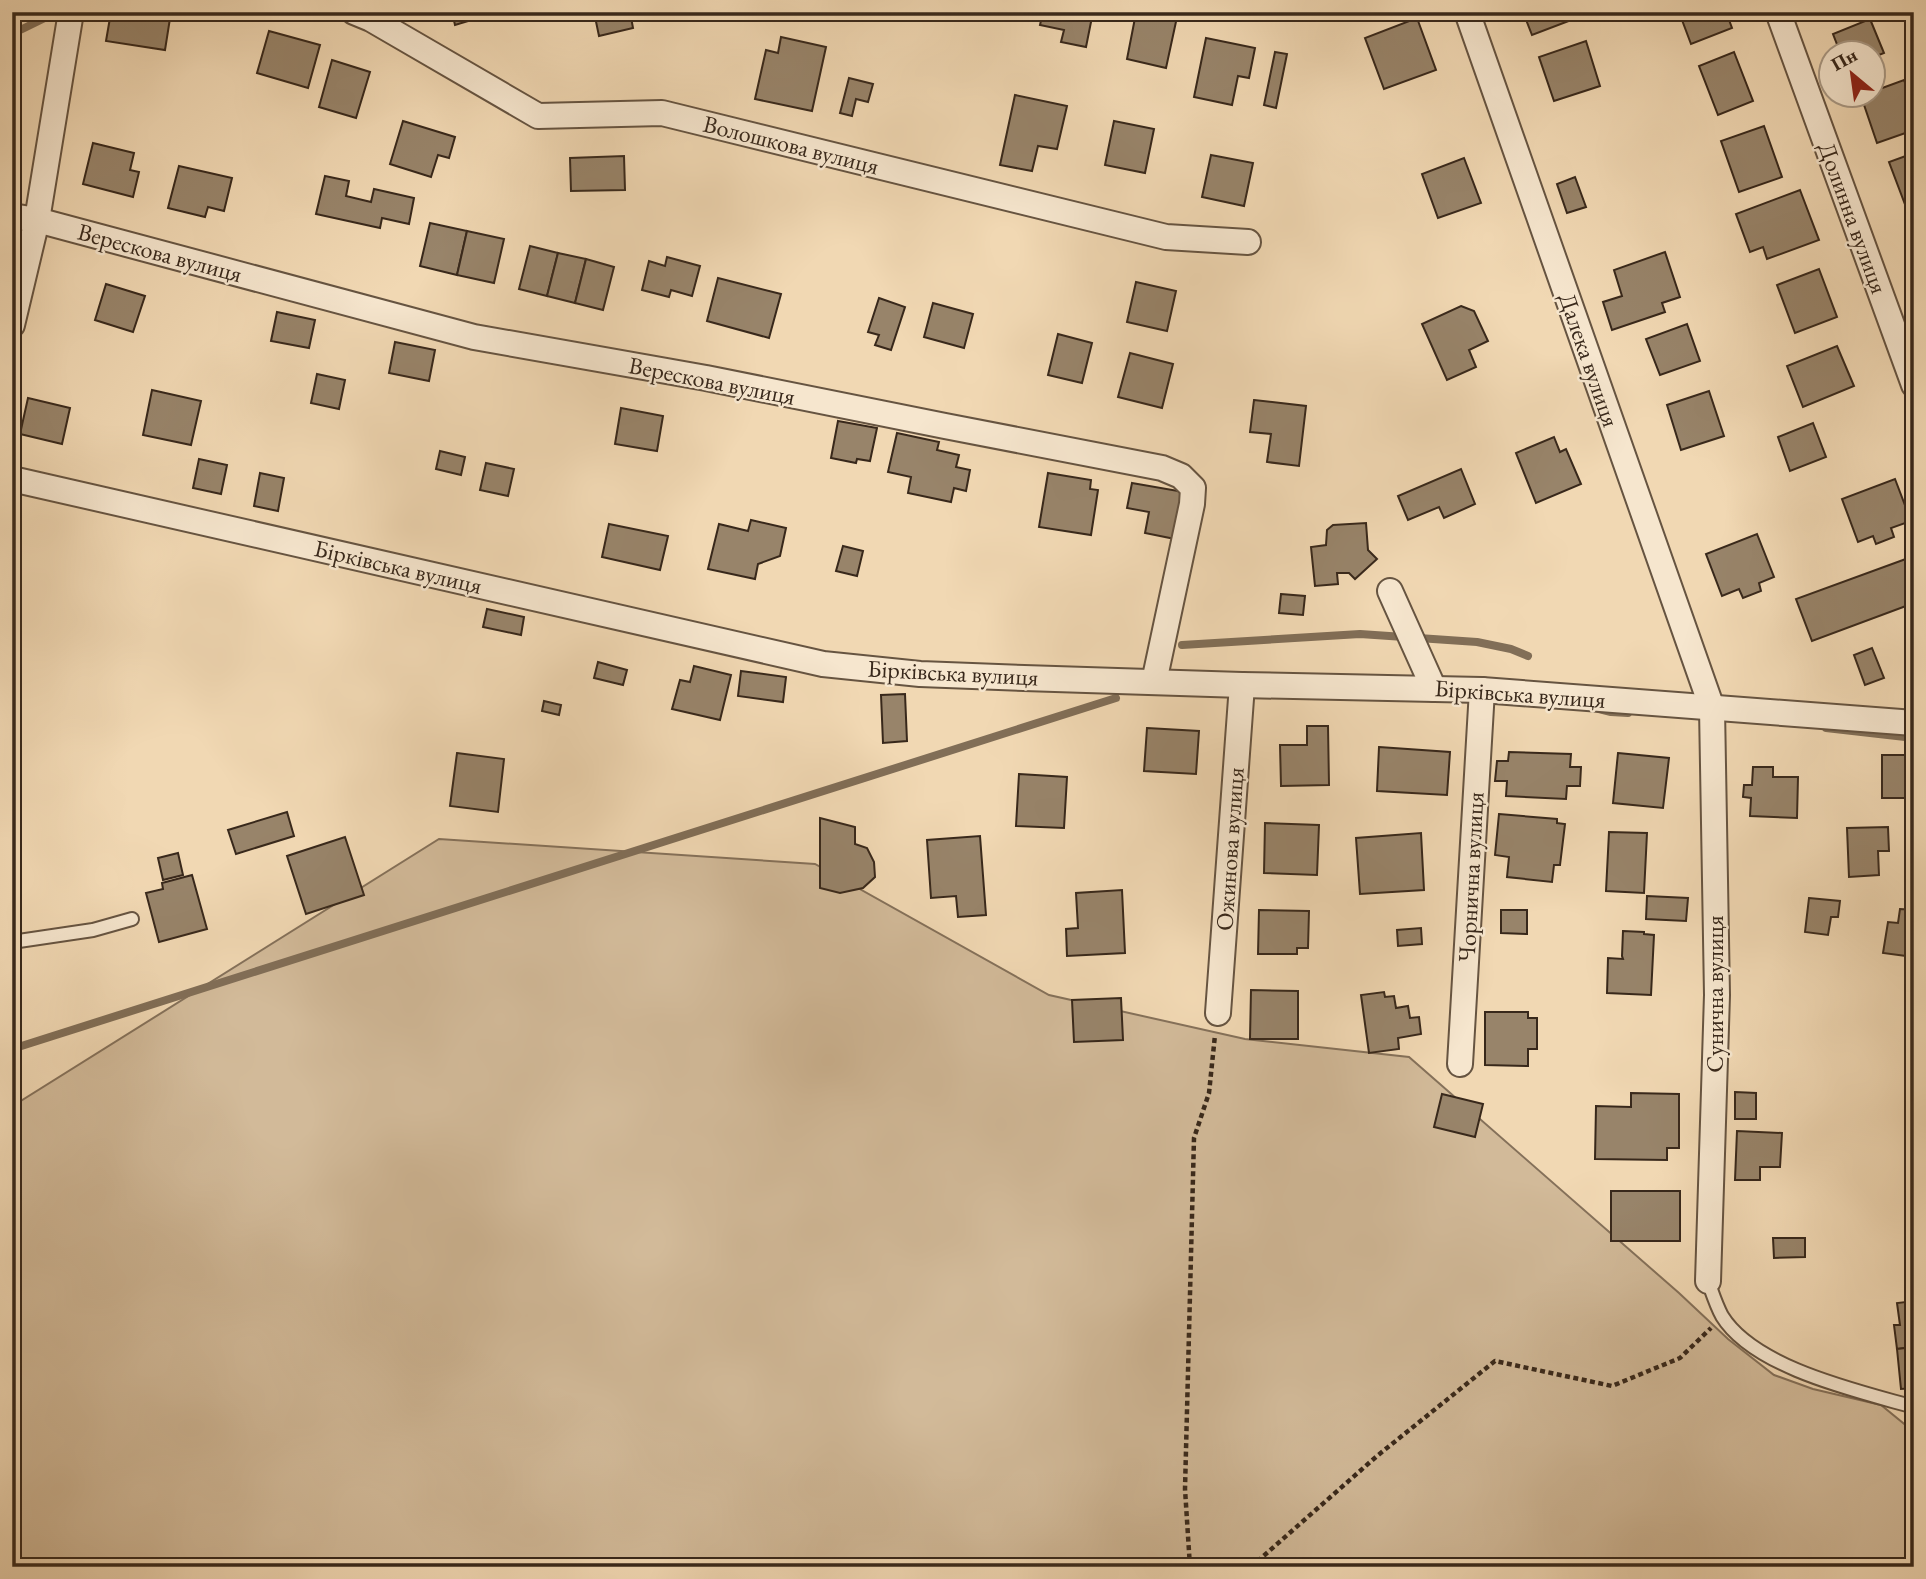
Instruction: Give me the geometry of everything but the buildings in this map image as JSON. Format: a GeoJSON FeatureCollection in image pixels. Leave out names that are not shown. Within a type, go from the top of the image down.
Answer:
{"type":"FeatureCollection","features":[{"type":"Feature","properties":{"kind":"street"},"geometry":{"type":"LineString","coordinates":[[12,325],[37,220],[71,12]]}},
{"type":"Feature","properties":{"kind":"street","name":"Волошкова вулиця"},"geometry":{"type":"LineString","coordinates":[[354,12],[371,19],[538,116],[662,113],[1166,237],[1248,242]]}},
{"type":"Feature","properties":{"kind":"street","name":"Далека вулиця"},"geometry":{"type":"LineString","coordinates":[[1467,12],[1712,708]]}},
{"type":"Feature","properties":{"kind":"street","name":"Долинна вулиця"},"geometry":{"type":"LineString","coordinates":[[1778,12],[1914,385]]}},
{"type":"Feature","properties":{"kind":"street"},"geometry":{"type":"LineString","coordinates":[[12,216],[37,220]]}},
{"type":"Feature","properties":{"kind":"street","name":"Верескова вулиця"},"geometry":{"type":"LineString","coordinates":[[37,220],[474,337],[706,378],[1162,468],[1181,476],[1193,488],[1192,504],[1154,682]]}},
{"type":"Feature","properties":{"kind":"street","name":"Бірківська вулиця"},"geometry":{"type":"LineString","coordinates":[[12,479],[823,664],[920,674],[1482,690],[1914,723]]}},
{"type":"Feature","properties":{"kind":"street"},"geometry":{"type":"LineString","coordinates":[[1390,591],[1434,688]]}},
{"type":"Feature","properties":{"kind":"street","name":"Ожинова вулиця"},"geometry":{"type":"LineString","coordinates":[[1218,1013],[1242,685]]}},
{"type":"Feature","properties":{"kind":"street","name":"Чорнична вулиця"},"geometry":{"type":"LineString","coordinates":[[1460,1064],[1482,690]]}},
{"type":"Feature","properties":{"kind":"street","name":"Сунична вулиця"},"geometry":{"type":"LineString","coordinates":[[1708,1281],[1717,995],[1712,708]]}},
{"type":"Feature","properties":{"kind":"lane"},"geometry":{"type":"LineString","coordinates":[[12,942],[93,930],[132,919]]}},
{"type":"Feature","properties":{"kind":"lane"},"geometry":{"type":"LineString","coordinates":[[1708,1281],[1723,1316],[1743,1340],[1777,1361],[1860,1392],[1914,1406]]}},
{"type":"Feature","properties":{"kind":"path"},"geometry":{"type":"LineString","coordinates":[[1190,1567],[1185,1489],[1194,1138],[1209,1093],[1218,1013]]}},
{"type":"Feature","properties":{"kind":"path"},"geometry":{"type":"LineString","coordinates":[[1251,1567],[1377,1456],[1495,1361],[1612,1386],[1680,1358],[1723,1316]]}},
{"type":"Feature","properties":{"kind":"shaded area"},"geometry":{"type":"Polygon","coordinates":[[[439,839],[815,864],[1049,995],[1245,1039],[1409,1057],[1728,1339],[1774,1375],[1813,1389],[1881,1405],[1914,1432],[1914,1567],[12,1567],[12,1110],[16,1104],[439,839]]]}},
{"type":"Feature","properties":{"kind":"waterway"},"geometry":{"type":"LineString","coordinates":[[12,34],[55,13]]}},
{"type":"Feature","properties":{"kind":"waterway"},"geometry":{"type":"LineString","coordinates":[[1182,645],[1360,634],[1477,642],[1511,649],[1528,656]]}},
{"type":"Feature","properties":{"kind":"waterway"},"geometry":{"type":"LineString","coordinates":[[12,1049],[1116,698]]}},
{"type":"Feature","properties":{"kind":"waterway"},"geometry":{"type":"LineString","coordinates":[[1599,709],[1628,713]]}},
{"type":"Feature","properties":{"kind":"waterway"},"geometry":{"type":"LineString","coordinates":[[1826,728],[1914,738]]}}]}
